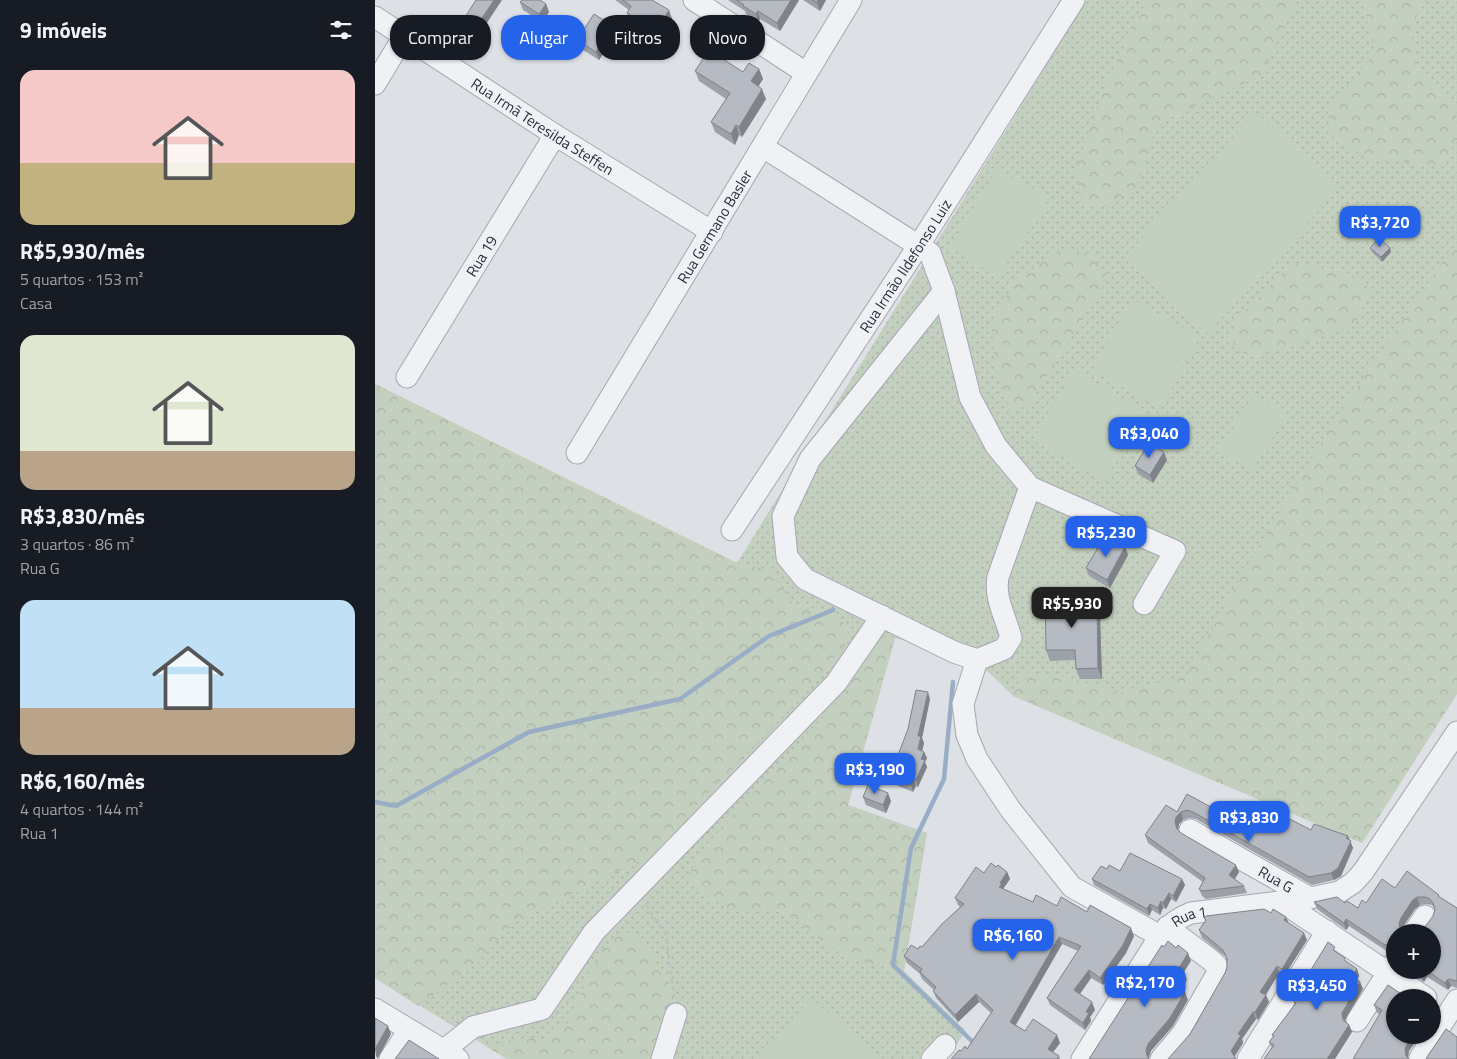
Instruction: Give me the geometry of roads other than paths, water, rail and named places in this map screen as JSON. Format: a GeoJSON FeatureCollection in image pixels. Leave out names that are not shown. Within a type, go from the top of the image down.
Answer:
{"type":"FeatureCollection","features":[{"type":"Feature","properties":{"kind":"street"},"geometry":{"type":"LineString","coordinates":[[694,0],[806,72]]}},
{"type":"Feature","properties":{"kind":"street","name":"Rua Germano Basler"},"geometry":{"type":"LineString","coordinates":[[577,453],[851,0]]}},
{"type":"Feature","properties":{"kind":"street","name":"Rua Irmão Ildefonso Luiz"},"geometry":{"type":"LineString","coordinates":[[733,530],[919,245],[1074,0]]}},
{"type":"Feature","properties":{"kind":"street","name":"Rua Irmã Teresilda Steffen"},"geometry":{"type":"LineString","coordinates":[[375,16],[390,26]]}},
{"type":"Feature","properties":{"kind":"street"},"geometry":{"type":"LineString","coordinates":[[375,84],[390,59]]}},
{"type":"Feature","properties":{"kind":"street","name":"Rua Irmã Teresilda Steffen"},"geometry":{"type":"LineString","coordinates":[[441,60],[555,135],[712,232]]}},
{"type":"Feature","properties":{"kind":"street","name":"Rua 19"},"geometry":{"type":"LineString","coordinates":[[407,378],[555,135]]}},
{"type":"Feature","properties":{"kind":"street"},"geometry":{"type":"LineString","coordinates":[[763,147],[930,252],[944,291],[969,397],[996,446],[1030,487],[1175,551],[1144,604]]}},
{"type":"Feature","properties":{"kind":"street"},"geometry":{"type":"LineString","coordinates":[[944,291],[810,459],[783,516],[787,557],[805,579],[954,652],[977,660],[1004,649],[1011,638],[1001,610],[997,587],[998,577],[1030,487]]}},
{"type":"Feature","properties":{"kind":"street"},"geometry":{"type":"LineString","coordinates":[[375,1009],[451,1055],[473,1027],[542,1009],[594,932],[836,683],[882,616]]}},
{"type":"Feature","properties":{"kind":"street"},"geometry":{"type":"LineString","coordinates":[[977,660],[963,704],[967,735],[977,759],[1010,809],[1072,887],[1163,931],[1217,966],[1217,974],[1183,1033],[1161,1059]]}},
{"type":"Feature","properties":{"kind":"street","name":"Rua 1"},"geometry":{"type":"LineString","coordinates":[[1082,1059],[1163,931],[1177,918],[1191,913],[1311,898],[1339,892],[1353,883],[1363,872],[1457,732]]}},
{"type":"Feature","properties":{"kind":"street","name":"Rua G"},"geometry":{"type":"LineString","coordinates":[[1191,830],[1311,898]]}},
{"type":"Feature","properties":{"kind":"street"},"geometry":{"type":"LineString","coordinates":[[1282,902],[1327,931],[1386,965]]}},
{"type":"Feature","properties":{"kind":"street"},"geometry":{"type":"LineString","coordinates":[[1248,1059],[1327,931]]}},
{"type":"Feature","properties":{"kind":"street"},"geometry":{"type":"LineString","coordinates":[[1357,1020],[1386,977]]}},
{"type":"Feature","properties":{"kind":"street"},"geometry":{"type":"LineString","coordinates":[[1404,979],[1416,989]]}},
{"type":"Feature","properties":{"kind":"street"},"geometry":{"type":"LineString","coordinates":[[1420,1058],[1449,1008]]}},
{"type":"Feature","properties":{"kind":"street"},"geometry":{"type":"LineString","coordinates":[[662,1059],[676,1014]]}},
{"type":"Feature","properties":{"kind":"street"},"geometry":{"type":"LineString","coordinates":[[390,1059],[409,1030]]}},
{"type":"Feature","properties":{"kind":"waterway"},"geometry":{"type":"LineString","coordinates":[[375,802],[396,806],[529,732],[680,699],[769,636],[833,610]]}},
{"type":"Feature","properties":{"kind":"waterway"},"geometry":{"type":"LineString","coordinates":[[953,682],[944,779],[911,848],[893,965],[976,1045]]}}]}
